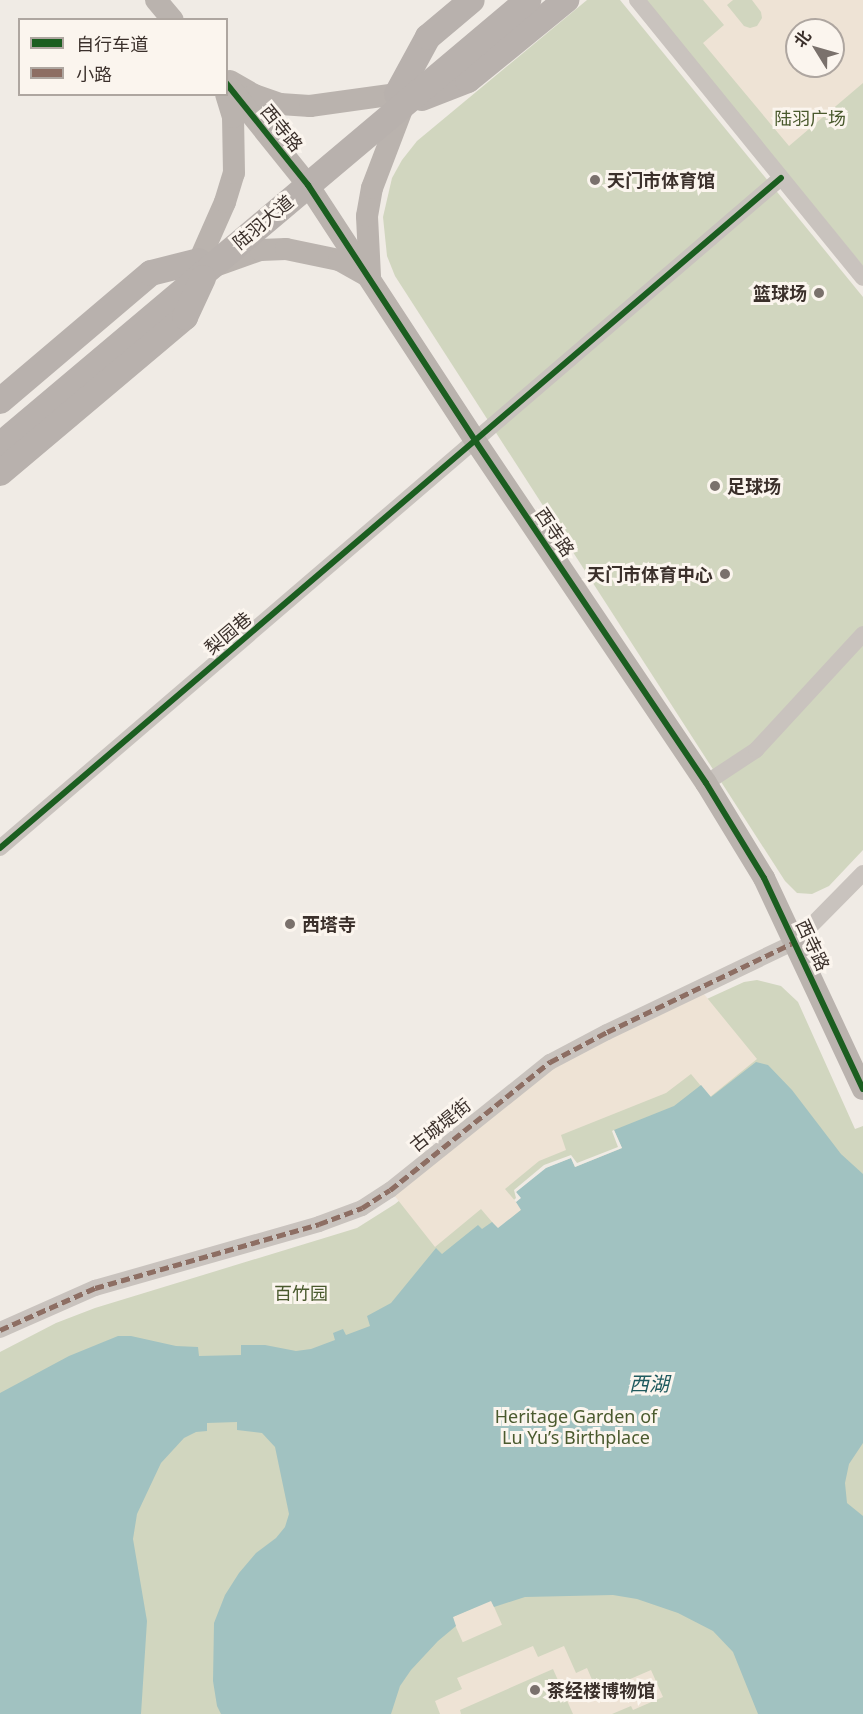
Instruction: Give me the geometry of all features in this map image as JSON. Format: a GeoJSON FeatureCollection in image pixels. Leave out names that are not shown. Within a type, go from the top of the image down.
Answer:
{"type":"FeatureCollection","features":[{"type":"Feature","properties":{"kind":"main road"},"geometry":{"type":"LineString","coordinates":[[400,99],[428,37],[472,0]]}},
{"type":"Feature","properties":{"kind":"main road","name":"陆羽大道"},"geometry":{"type":"LineString","coordinates":[[0,428],[203,265],[304,180],[400,99],[508,0]]}},
{"type":"Feature","properties":{"kind":"main road","name":"陆羽大道"},"geometry":{"type":"LineString","coordinates":[[400,99],[528,0]]}},
{"type":"Feature","properties":{"kind":"main road"},"geometry":{"type":"LineString","coordinates":[[400,99],[468,80],[566,0]]}},
{"type":"Feature","properties":{"kind":"main road"},"geometry":{"type":"LineString","coordinates":[[0,401],[151,273],[203,265],[185,317],[0,473]]}},
{"type":"Feature","properties":{"kind":"main road","name":"陆羽大道"},"geometry":{"type":"LineString","coordinates":[[0,445],[203,265]]}},
{"type":"Feature","properties":{"kind":"street"},"geometry":{"type":"LineString","coordinates":[[156,0],[171,18]]}},
{"type":"Feature","properties":{"kind":"street"},"geometry":{"type":"LineString","coordinates":[[637,0],[863,278]]}},
{"type":"Feature","properties":{"kind":"street"},"geometry":{"type":"LineString","coordinates":[[228,82],[254,95],[280,104],[310,106],[400,99],[372,188],[367,216],[370,277]]}},
{"type":"Feature","properties":{"kind":"street","name":"西寺路"},"geometry":{"type":"LineString","coordinates":[[228,84],[304,180],[370,277],[476,442],[706,783],[764,878],[863,1089]]}},
{"type":"Feature","properties":{"kind":"street"},"geometry":{"type":"LineString","coordinates":[[203,265],[234,174],[233,117],[227,96]]}},
{"type":"Feature","properties":{"kind":"street","name":"梨园巷"},"geometry":{"type":"LineString","coordinates":[[0,848],[781,178]]}},
{"type":"Feature","properties":{"kind":"street"},"geometry":{"type":"LineString","coordinates":[[203,265],[260,250],[286,249],[339,260],[370,277]]}},
{"type":"Feature","properties":{"kind":"street"},"geometry":{"type":"LineString","coordinates":[[706,783],[756,750],[863,634]]}},
{"type":"Feature","properties":{"kind":"street","name":"古城堤街"},"geometry":{"type":"LineString","coordinates":[[0,1330],[95,1288],[319,1224],[362,1208],[390,1190],[550,1062],[607,1032],[795,942],[863,873]]}},
{"type":"Feature","properties":{"kind":"green space","name":"天门市体育中心"},"geometry":{"type":"Polygon","coordinates":[[[587,0],[620,0],[863,297],[863,850],[829,886],[812,894],[797,893],[785,881],[395,276],[387,256],[383,217],[392,178],[402,160],[417,141],[587,0]]]}},
{"type":"Feature","properties":{"kind":"green space","name":"陆羽广场"},"geometry":{"type":"Polygon","coordinates":[[[645,0],[863,0],[863,266],[645,0]]]}},
{"type":"Feature","properties":{"kind":"green space","name":"西湖"},"geometry":{"type":"Polygon","coordinates":[[[757,980],[781,986],[798,1002],[855,1129],[863,1126],[863,1714],[0,1714],[0,1352],[56,1323],[95,1308],[357,1228],[395,1204],[552,1076],[591,1052],[744,982],[757,980]]]}},
{"type":"Feature","properties":{"kind":"shaded area"},"geometry":{"type":"Polygon","coordinates":[[[703,0],[733,0],[727,5],[744,26],[750,28],[757,26],[762,18],[761,12],[752,0],[863,0],[863,83],[789,146],[703,43],[724,25],[703,0]]]}},
{"type":"Feature","properties":{"kind":"shaded area"},"geometry":{"type":"Polygon","coordinates":[[[699,988],[757,1059],[710,1097],[691,1074],[666,1093],[561,1135],[566,1150],[539,1161],[505,1189],[522,1209],[498,1229],[481,1209],[435,1247],[390,1190],[521,1084],[699,988]]]}},
{"type":"Feature","properties":{"kind":"shaded area"},"geometry":{"type":"Polygon","coordinates":[[[491,1600],[502,1625],[463,1642],[452,1617],[491,1600]]]}},
{"type":"Feature","properties":{"kind":"shaded area"},"geometry":{"type":"Polygon","coordinates":[[[533,1646],[538,1657],[564,1646],[576,1673],[587,1668],[600,1698],[623,1688],[621,1683],[651,1670],[663,1697],[633,1710],[631,1706],[612,1714],[573,1714],[553,1669],[460,1710],[461,1714],[440,1714],[435,1701],[462,1689],[457,1678],[533,1646]]]}},
{"type":"Feature","properties":{"kind":"water","name":"西湖"},"geometry":{"type":"Polygon","coordinates":[[[756,1062],[768,1065],[792,1090],[841,1154],[863,1174],[863,1443],[849,1464],[845,1483],[847,1503],[863,1516],[863,1714],[758,1714],[733,1652],[713,1631],[678,1613],[637,1599],[613,1595],[525,1597],[494,1607],[491,1601],[453,1617],[456,1626],[438,1641],[411,1670],[400,1686],[391,1714],[221,1714],[217,1706],[213,1681],[214,1623],[225,1595],[239,1573],[256,1553],[276,1538],[285,1527],[289,1514],[275,1447],[262,1433],[237,1430],[237,1422],[207,1423],[207,1431],[196,1432],[184,1438],[161,1463],[137,1514],[133,1539],[147,1621],[141,1714],[0,1714],[0,1393],[69,1356],[118,1336],[131,1336],[176,1346],[198,1347],[199,1356],[241,1355],[241,1345],[265,1345],[296,1351],[311,1349],[335,1340],[333,1333],[343,1329],[346,1335],[370,1326],[367,1316],[391,1303],[436,1248],[442,1254],[478,1225],[482,1229],[492,1222],[498,1228],[521,1210],[516,1202],[520,1198],[516,1192],[545,1168],[571,1158],[575,1167],[622,1148],[614,1130],[674,1106],[701,1085],[711,1097],[756,1062]]]}},
{"type":"Feature","properties":{"kind":"pier"},"geometry":{"type":"Polygon","coordinates":[[[614,1130],[622,1148],[575,1167],[571,1158],[546,1168],[516,1192],[521,1198],[516,1202],[514,1200],[516,1198],[514,1190],[544,1165],[571,1155],[577,1163],[618,1147],[612,1131],[614,1130]]]}},
{"type":"Feature","properties":{"kind":"marked path"},"geometry":{"type":"LineString","coordinates":[[0,1330],[95,1288],[319,1224],[362,1208],[390,1190],[550,1062],[607,1032],[795,942]]}},
{"type":"Feature","properties":{"kind":"cycle path"},"geometry":{"type":"LineString","coordinates":[[228,85],[308,185],[476,442],[706,783],[764,878],[863,1089]]}},
{"type":"Feature","properties":{"kind":"cycle path"},"geometry":{"type":"LineString","coordinates":[[0,848],[781,178]]}},
{"type":"Feature","properties":{"kind":"place","name":"天门市体育馆"},"geometry":{"type":"Point","coordinates":[595,180]}},
{"type":"Feature","properties":{"kind":"place","name":"篮球场"},"geometry":{"type":"Point","coordinates":[819,293]}},
{"type":"Feature","properties":{"kind":"place","name":"足球场"},"geometry":{"type":"Point","coordinates":[715,486]}},
{"type":"Feature","properties":{"kind":"place","name":"天门市体育中心"},"geometry":{"type":"Point","coordinates":[725,574]}},
{"type":"Feature","properties":{"kind":"place","name":"西塔寺"},"geometry":{"type":"Point","coordinates":[290,924]}},
{"type":"Feature","properties":{"kind":"place","name":"茶经楼博物馆"},"geometry":{"type":"Point","coordinates":[535,1690]}},
{"type":"Feature","properties":{"kind":"park label","name":"百竹园"},"geometry":{"type":"Point","coordinates":[301,1293]}},
{"type":"Feature","properties":{"kind":"park label","name":"Heritage Garden of Lu Yu’s Birthplace"},"geometry":{"type":"Point","coordinates":[576,1427]}}]}
